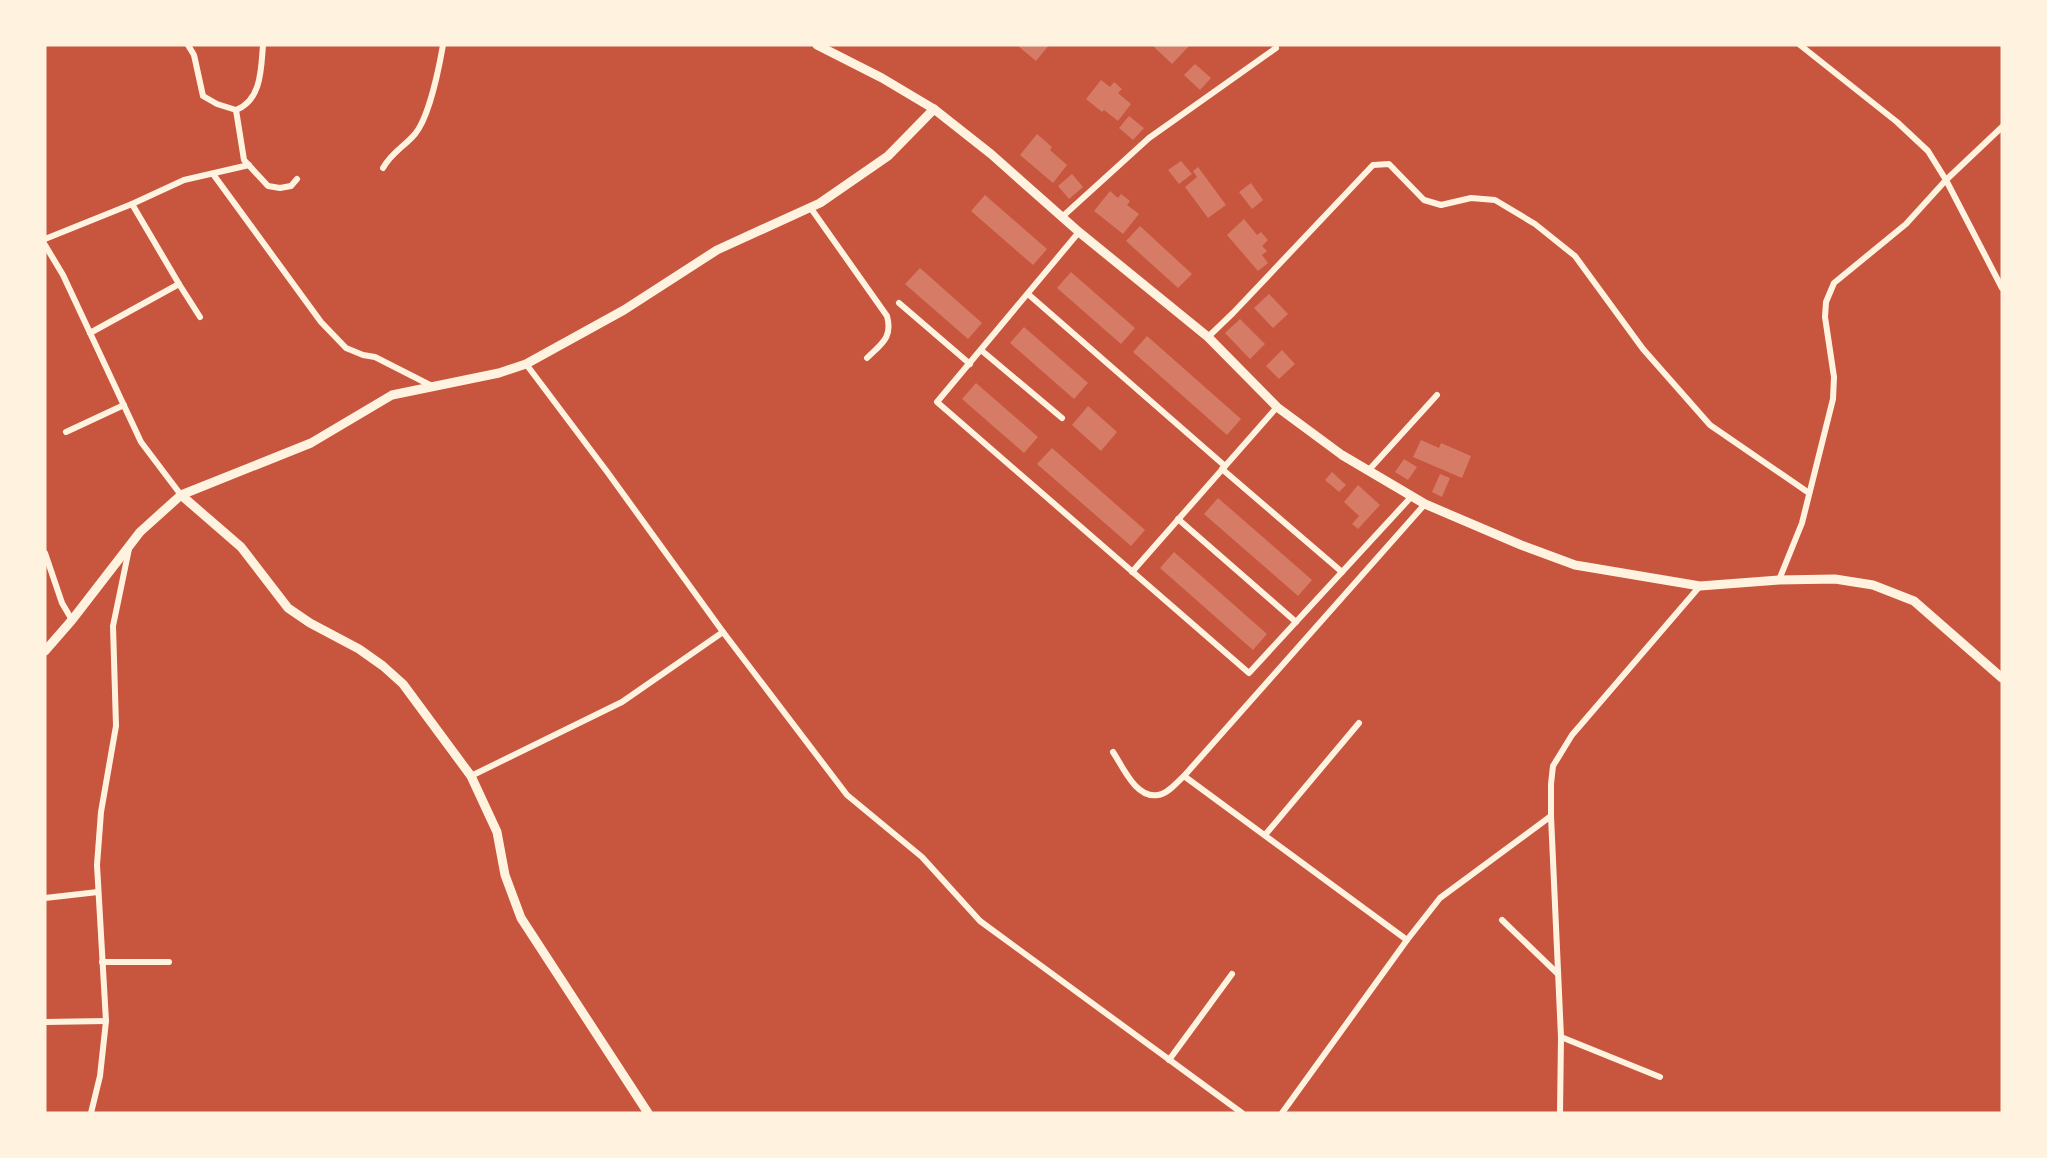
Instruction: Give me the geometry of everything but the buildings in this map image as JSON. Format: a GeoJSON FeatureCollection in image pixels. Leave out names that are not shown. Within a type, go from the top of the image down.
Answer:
{"type":"FeatureCollection","features":[{"type":"Feature","properties":{"kind":"street"},"geometry":{"type":"LineString","coordinates":[[188,45],[194,55],[203,96],[217,104],[236,110],[245,107],[260,83],[263,45]]}},
{"type":"Feature","properties":{"kind":"street"},"geometry":{"type":"LineString","coordinates":[[383,168],[389,156],[415,134],[421,124],[437,76],[443,45]]}},
{"type":"Feature","properties":{"kind":"street"},"geometry":{"type":"LineString","coordinates":[[817,45],[882,78],[933,109],[991,153],[1079,232],[1208,338],[1277,406],[1342,455],[1425,504],[1521,545],[1575,565],[1700,586],[1779,580],[1835,579],[1873,585],[1914,601],[2002,678]]}},
{"type":"Feature","properties":{"kind":"street"},"geometry":{"type":"LineString","coordinates":[[1800,45],[1897,122],[1928,151],[1946,180],[2002,288]]}},
{"type":"Feature","properties":{"kind":"street"},"geometry":{"type":"LineString","coordinates":[[1062,217],[1149,138],[1276,48]]}},
{"type":"Feature","properties":{"kind":"street"},"geometry":{"type":"LineString","coordinates":[[45,651],[140,532],[181,495],[311,443],[392,395],[499,373],[526,364],[624,310],[717,250],[820,203],[888,156],[933,109]]}},
{"type":"Feature","properties":{"kind":"street"},"geometry":{"type":"LineString","coordinates":[[236,110],[244,160],[268,186],[280,188],[291,186],[297,180]]}},
{"type":"Feature","properties":{"kind":"street"},"geometry":{"type":"LineString","coordinates":[[1779,580],[1802,523],[1833,399],[1834,377],[1825,317],[1826,302],[1834,283],[1906,224],[1946,180],[2002,127]]}},
{"type":"Feature","properties":{"kind":"street"},"geometry":{"type":"LineString","coordinates":[[1208,338],[1372,165],[1389,164],[1425,200],[1441,205],[1471,198],[1495,200],[1535,224],[1575,256],[1644,349],[1710,425],[1809,493]]}},
{"type":"Feature","properties":{"kind":"street"},"geometry":{"type":"LineString","coordinates":[[45,239],[184,180],[249,165]]}},
{"type":"Feature","properties":{"kind":"street"},"geometry":{"type":"LineString","coordinates":[[213,174],[321,322],[345,348],[375,357],[433,386]]}},
{"type":"Feature","properties":{"kind":"street"},"geometry":{"type":"LineString","coordinates":[[132,204],[200,316]]}},
{"type":"Feature","properties":{"kind":"street"},"geometry":{"type":"LineString","coordinates":[[810,207],[886,316],[890,328],[886,338],[867,358]]}},
{"type":"Feature","properties":{"kind":"street"},"geometry":{"type":"LineString","coordinates":[[1079,232],[937,402],[1249,673],[1412,496]]}},
{"type":"Feature","properties":{"kind":"street"},"geometry":{"type":"LineString","coordinates":[[45,245],[63,275],[141,442],[181,495],[241,547],[288,608],[310,623],[359,649],[403,684],[471,776],[497,832],[505,875],[521,918],[648,1113]]}},
{"type":"Feature","properties":{"kind":"street"},"geometry":{"type":"LineString","coordinates":[[90,333],[179,284]]}},
{"type":"Feature","properties":{"kind":"street"},"geometry":{"type":"LineString","coordinates":[[1028,294],[1342,572]]}},
{"type":"Feature","properties":{"kind":"street"},"geometry":{"type":"LineString","coordinates":[[899,303],[970,364]]}},
{"type":"Feature","properties":{"kind":"street"},"geometry":{"type":"LineString","coordinates":[[981,350],[1062,418]]}},
{"type":"Feature","properties":{"kind":"street"},"geometry":{"type":"LineString","coordinates":[[526,364],[846,795],[922,857],[980,921],[1242,1113]]}},
{"type":"Feature","properties":{"kind":"street"},"geometry":{"type":"LineString","coordinates":[[1368,471],[1437,395]]}},
{"type":"Feature","properties":{"kind":"street"},"geometry":{"type":"LineString","coordinates":[[66,432],[124,405]]}},
{"type":"Feature","properties":{"kind":"street"},"geometry":{"type":"LineString","coordinates":[[1132,572],[1277,406]]}},
{"type":"Feature","properties":{"kind":"street"},"geometry":{"type":"LineString","coordinates":[[1113,752],[1133,784],[1144,793],[1158,795],[1170,789],[1425,504]]}},
{"type":"Feature","properties":{"kind":"street"},"geometry":{"type":"LineString","coordinates":[[1178,519],[1296,622]]}},
{"type":"Feature","properties":{"kind":"street"},"geometry":{"type":"LineString","coordinates":[[91,1113],[100,1076],[106,1021],[97,865],[101,812],[116,726],[113,626],[130,545]]}},
{"type":"Feature","properties":{"kind":"street"},"geometry":{"type":"LineString","coordinates":[[45,553],[62,603],[72,620]]}},
{"type":"Feature","properties":{"kind":"street"},"geometry":{"type":"LineString","coordinates":[[1560,1113],[1561,1036],[1551,816],[1553,766],[1572,735],[1700,586]]}},
{"type":"Feature","properties":{"kind":"street"},"geometry":{"type":"LineString","coordinates":[[471,776],[622,702],[723,632]]}},
{"type":"Feature","properties":{"kind":"street"},"geometry":{"type":"LineString","coordinates":[[1265,835],[1359,723]]}},
{"type":"Feature","properties":{"kind":"street"},"geometry":{"type":"LineString","coordinates":[[1184,776],[1407,940]]}},
{"type":"Feature","properties":{"kind":"street"},"geometry":{"type":"LineString","coordinates":[[1282,1113],[1440,898],[1551,816]]}},
{"type":"Feature","properties":{"kind":"street"},"geometry":{"type":"LineString","coordinates":[[45,898],[98,892]]}},
{"type":"Feature","properties":{"kind":"street"},"geometry":{"type":"LineString","coordinates":[[1502,920],[1559,975]]}},
{"type":"Feature","properties":{"kind":"street"},"geometry":{"type":"LineString","coordinates":[[102,962],[169,962]]}},
{"type":"Feature","properties":{"kind":"street"},"geometry":{"type":"LineString","coordinates":[[1169,1060],[1232,974]]}},
{"type":"Feature","properties":{"kind":"street"},"geometry":{"type":"LineString","coordinates":[[45,1022],[106,1021]]}},
{"type":"Feature","properties":{"kind":"street"},"geometry":{"type":"LineString","coordinates":[[1561,1036],[1660,1077]]}}]}
